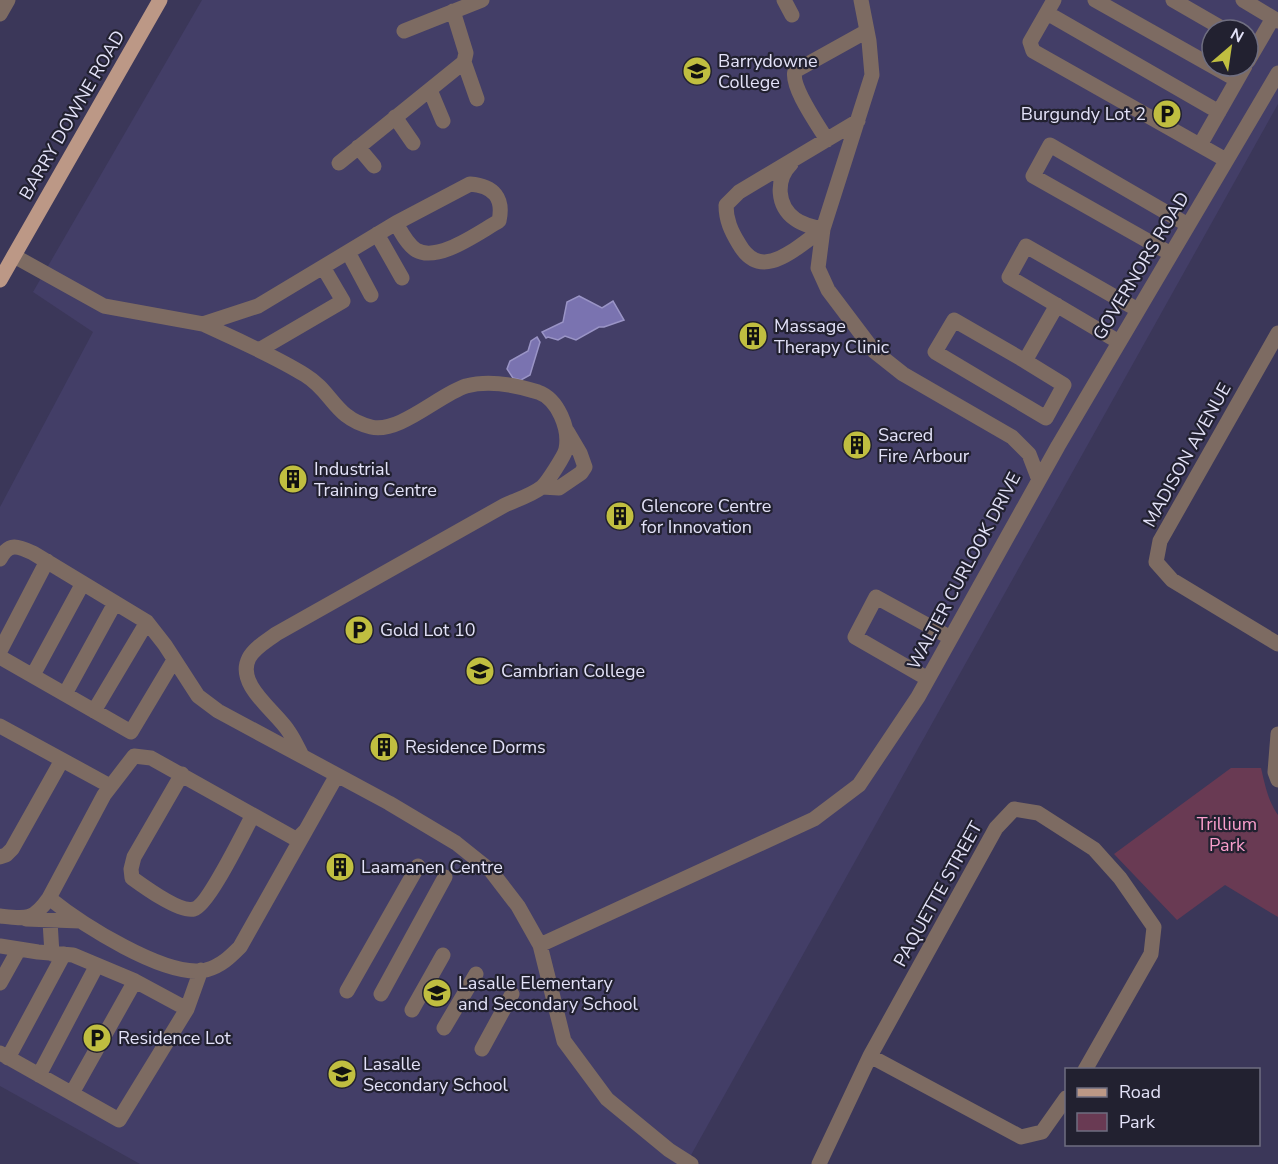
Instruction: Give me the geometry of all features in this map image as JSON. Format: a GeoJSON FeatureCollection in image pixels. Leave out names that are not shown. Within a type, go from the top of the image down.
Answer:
{"type":"FeatureCollection","features":[{"type":"Feature","properties":{"kind":"main road","name":"BARRY DOWNE ROAD"},"geometry":{"type":"LineString","coordinates":[[0,280],[160,0]]}},
{"type":"Feature","properties":{"kind":"street"},"geometry":{"type":"LineString","coordinates":[[0,14],[8,0]]}},
{"type":"Feature","properties":{"kind":"street"},"geometry":{"type":"LineString","coordinates":[[404,31],[482,0]]}},
{"type":"Feature","properties":{"kind":"street"},"geometry":{"type":"LineString","coordinates":[[784,0],[792,15]]}},
{"type":"Feature","properties":{"kind":"street","name":"WALTER CURLOOK DRIVE"},"geometry":{"type":"LineString","coordinates":[[540,945],[814,819],[859,785],[928,679],[1039,480],[1029,454],[1012,437],[903,374],[874,351],[828,290],[818,268],[823,229],[872,75],[861,0]]}},
{"type":"Feature","properties":{"kind":"street"},"geometry":{"type":"LineString","coordinates":[[1095,0],[1237,80],[1200,146]]}},
{"type":"Feature","properties":{"kind":"street"},"geometry":{"type":"LineString","coordinates":[[1173,0],[1204,18]]}},
{"type":"Feature","properties":{"kind":"street"},"geometry":{"type":"LineString","coordinates":[[1243,0],[1275,20],[1260,39]]}},
{"type":"Feature","properties":{"kind":"street"},"geometry":{"type":"LineString","coordinates":[[1219,112],[1051,6],[1030,42],[1033,51],[1226,160]]}},
{"type":"Feature","properties":{"kind":"street"},"geometry":{"type":"LineString","coordinates":[[453,11],[466,53],[464,62],[477,99]]}},
{"type":"Feature","properties":{"kind":"street"},"geometry":{"type":"LineString","coordinates":[[827,140],[798,91],[793,76],[795,71],[867,31]]}},
{"type":"Feature","properties":{"kind":"street"},"geometry":{"type":"LineString","coordinates":[[339,163],[464,62]]}},
{"type":"Feature","properties":{"kind":"street","name":"GOVERNORS ROAD"},"geometry":{"type":"LineString","coordinates":[[1039,480],[1278,73]]}},
{"type":"Feature","properties":{"kind":"street"},"geometry":{"type":"LineString","coordinates":[[430,90],[443,121]]}},
{"type":"Feature","properties":{"kind":"street"},"geometry":{"type":"LineString","coordinates":[[395,117],[413,143]]}},
{"type":"Feature","properties":{"kind":"street"},"geometry":{"type":"LineString","coordinates":[[823,229],[778,260],[761,263],[747,257],[726,218],[726,205],[739,192],[858,121]]}},
{"type":"Feature","properties":{"kind":"street"},"geometry":{"type":"LineString","coordinates":[[1171,254],[1033,176],[1050,145],[1188,225]]}},
{"type":"Feature","properties":{"kind":"street"},"geometry":{"type":"LineString","coordinates":[[358,147],[374,166]]}},
{"type":"Feature","properties":{"kind":"street"},"geometry":{"type":"LineString","coordinates":[[797,158],[784,170],[780,184],[780,196],[787,212],[797,221],[823,229]]}},
{"type":"Feature","properties":{"kind":"street"},"geometry":{"type":"LineString","coordinates":[[203,324],[258,306],[396,223],[470,184],[483,185],[491,190],[500,201],[499,221],[442,252],[428,254],[416,250],[396,223]]}},
{"type":"Feature","properties":{"kind":"street"},"geometry":{"type":"LineString","coordinates":[[377,234],[402,278]]}},
{"type":"Feature","properties":{"kind":"street"},"geometry":{"type":"LineString","coordinates":[[1119,342],[1009,277],[1026,246],[1138,310]]}},
{"type":"Feature","properties":{"kind":"street"},"geometry":{"type":"LineString","coordinates":[[348,252],[371,295]]}},
{"type":"Feature","properties":{"kind":"street"},"geometry":{"type":"LineString","coordinates":[[14,256],[104,306],[203,324],[259,350],[306,375],[325,391],[335,406],[347,417],[375,428],[401,422],[465,386],[487,383],[519,387],[540,393],[549,398],[558,409],[567,435],[566,451],[542,487]]}},
{"type":"Feature","properties":{"kind":"street"},"geometry":{"type":"LineString","coordinates":[[259,350],[343,301],[323,267]]}},
{"type":"Feature","properties":{"kind":"street"},"geometry":{"type":"LineString","coordinates":[[1025,362],[1057,305]]}},
{"type":"Feature","properties":{"kind":"street"},"geometry":{"type":"LineString","coordinates":[[954,320],[1025,362],[1064,385],[1046,418],[935,352],[954,320]]}},
{"type":"Feature","properties":{"kind":"street","name":"MADISON AVENUE"},"geometry":{"type":"LineString","coordinates":[[1278,333],[1160,541],[1156,562],[1172,580],[1278,645]]}},
{"type":"Feature","properties":{"kind":"street"},"geometry":{"type":"LineString","coordinates":[[302,756],[289,731],[252,688],[246,667],[253,652],[276,634],[505,505],[542,487],[559,488],[581,473],[585,467],[580,453],[564,426]]}},
{"type":"Feature","properties":{"kind":"street"},"geometry":{"type":"LineString","coordinates":[[0,559],[4,551],[11,546],[16,546],[47,561],[147,622],[198,696],[218,711],[389,803],[456,843],[490,871],[518,906],[540,945],[564,1041],[607,1099],[669,1150],[691,1164]]}},
{"type":"Feature","properties":{"kind":"street"},"geometry":{"type":"LineString","coordinates":[[0,651],[47,561]]}},
{"type":"Feature","properties":{"kind":"street"},"geometry":{"type":"LineString","coordinates":[[33,675],[83,583]]}},
{"type":"Feature","properties":{"kind":"street"},"geometry":{"type":"LineString","coordinates":[[928,679],[855,637],[876,597],[951,638]]}},
{"type":"Feature","properties":{"kind":"street"},"geometry":{"type":"LineString","coordinates":[[65,694],[115,603]]}},
{"type":"Feature","properties":{"kind":"street"},"geometry":{"type":"LineString","coordinates":[[94,711],[147,622]]}},
{"type":"Feature","properties":{"kind":"street"},"geometry":{"type":"LineString","coordinates":[[0,657],[131,732],[174,660]]}},
{"type":"Feature","properties":{"kind":"street"},"geometry":{"type":"LineString","coordinates":[[0,726],[110,786]]}},
{"type":"Feature","properties":{"kind":"street"},"geometry":{"type":"LineString","coordinates":[[1278,734],[1275,772],[1278,780]]}},
{"type":"Feature","properties":{"kind":"street"},"geometry":{"type":"LineString","coordinates":[[23,919],[39,913],[110,786],[134,756],[151,758],[294,838],[299,837],[306,830]]}},
{"type":"Feature","properties":{"kind":"street"},"geometry":{"type":"LineString","coordinates":[[0,857],[12,849],[62,760]]}},
{"type":"Feature","properties":{"kind":"street"},"geometry":{"type":"LineString","coordinates":[[182,774],[134,857],[131,869],[132,878],[166,900],[185,909],[194,909],[202,904],[253,815]]}},
{"type":"Feature","properties":{"kind":"street"},"geometry":{"type":"LineString","coordinates":[[49,898],[80,921],[132,950],[177,970],[205,970],[226,962],[240,947],[337,775]]}},
{"type":"Feature","properties":{"kind":"street","name":"PAQUETTE STREET"},"geometry":{"type":"LineString","coordinates":[[819,1164],[870,1056],[996,828],[1014,809],[1038,813],[1094,849],[1120,878],[1154,927],[1151,954],[1086,1068]]}},
{"type":"Feature","properties":{"kind":"street"},"geometry":{"type":"LineString","coordinates":[[347,991],[418,866]]}},
{"type":"Feature","properties":{"kind":"street"},"geometry":{"type":"LineString","coordinates":[[381,994],[445,877]]}},
{"type":"Feature","properties":{"kind":"street"},"geometry":{"type":"LineString","coordinates":[[0,916],[50,921],[80,921]]}},
{"type":"Feature","properties":{"kind":"street"},"geometry":{"type":"LineString","coordinates":[[50,921],[58,954],[4,1056],[119,1120],[187,1009],[201,970]]}},
{"type":"Feature","properties":{"kind":"street"},"geometry":{"type":"LineString","coordinates":[[0,946],[73,955],[135,981],[187,1009]]}},
{"type":"Feature","properties":{"kind":"street"},"geometry":{"type":"LineString","coordinates":[[0,983],[19,949]]}},
{"type":"Feature","properties":{"kind":"street"},"geometry":{"type":"LineString","coordinates":[[412,1010],[443,956]]}},
{"type":"Feature","properties":{"kind":"street"},"geometry":{"type":"LineString","coordinates":[[39,1075],[97,965]]}},
{"type":"Feature","properties":{"kind":"street"},"geometry":{"type":"LineString","coordinates":[[444,1028],[476,974]]}},
{"type":"Feature","properties":{"kind":"street"},"geometry":{"type":"LineString","coordinates":[[72,1093],[135,981]]}},
{"type":"Feature","properties":{"kind":"street"},"geometry":{"type":"LineString","coordinates":[[482,1049],[512,994]]}},
{"type":"Feature","properties":{"kind":"street"},"geometry":{"type":"LineString","coordinates":[[870,1056],[1021,1137],[1042,1132],[1065,1099]]}},
{"type":"Feature","properties":{"kind":"shaded area","name":"Cambrian College"},"geometry":{"type":"Polygon","coordinates":[[[202,0],[1278,0],[1278,104],[686,1164],[140,1164],[0,1086],[0,507],[93,332],[33,292],[202,0]]]}},
{"type":"Feature","properties":{"kind":"shaded area"},"geometry":{"type":"Polygon","coordinates":[[[579,296],[602,308],[613,301],[624,320],[599,327],[576,340],[565,336],[558,340],[546,338],[542,332],[563,322],[567,302],[579,296]]]}},
{"type":"Feature","properties":{"kind":"shaded area"},"geometry":{"type":"Polygon","coordinates":[[[537,337],[540,342],[530,375],[521,380],[513,378],[507,369],[510,361],[528,351],[531,341],[537,337]]]}},
{"type":"Feature","properties":{"kind":"green space","name":"Trillium Park"},"geometry":{"type":"Polygon","coordinates":[[[1231,768],[1261,768],[1269,798],[1278,815],[1278,917],[1225,885],[1177,920],[1114,854],[1231,768]]]}},
{"type":"Feature","properties":{"kind":"place","name":"Barrydowne College"},"geometry":{"type":"Point","coordinates":[697,71]}},
{"type":"Feature","properties":{"kind":"place","name":"Burgundy Lot 2"},"geometry":{"type":"Point","coordinates":[1167,114]}},
{"type":"Feature","properties":{"kind":"place","name":"Massage Therapy Clinic"},"geometry":{"type":"Point","coordinates":[753,336]}},
{"type":"Feature","properties":{"kind":"place","name":"Sacred Fire Arbour"},"geometry":{"type":"Point","coordinates":[857,445]}},
{"type":"Feature","properties":{"kind":"place","name":"Industrial Training Centre"},"geometry":{"type":"Point","coordinates":[293,479]}},
{"type":"Feature","properties":{"kind":"place","name":"Glencore Centre for Innovation"},"geometry":{"type":"Point","coordinates":[620,516]}},
{"type":"Feature","properties":{"kind":"place","name":"Gold Lot 10"},"geometry":{"type":"Point","coordinates":[359,630]}},
{"type":"Feature","properties":{"kind":"place","name":"Cambrian College"},"geometry":{"type":"Point","coordinates":[480,671]}},
{"type":"Feature","properties":{"kind":"place","name":"Residence Dorms"},"geometry":{"type":"Point","coordinates":[384,747]}},
{"type":"Feature","properties":{"kind":"place","name":"Laamanen Centre"},"geometry":{"type":"Point","coordinates":[340,867]}},
{"type":"Feature","properties":{"kind":"place","name":"Lasalle Elementary and Secondary School"},"geometry":{"type":"Point","coordinates":[437,993]}},
{"type":"Feature","properties":{"kind":"place","name":"Residence Lot"},"geometry":{"type":"Point","coordinates":[97,1038]}},
{"type":"Feature","properties":{"kind":"place","name":"Lasalle Secondary School"},"geometry":{"type":"Point","coordinates":[342,1074]}}]}
